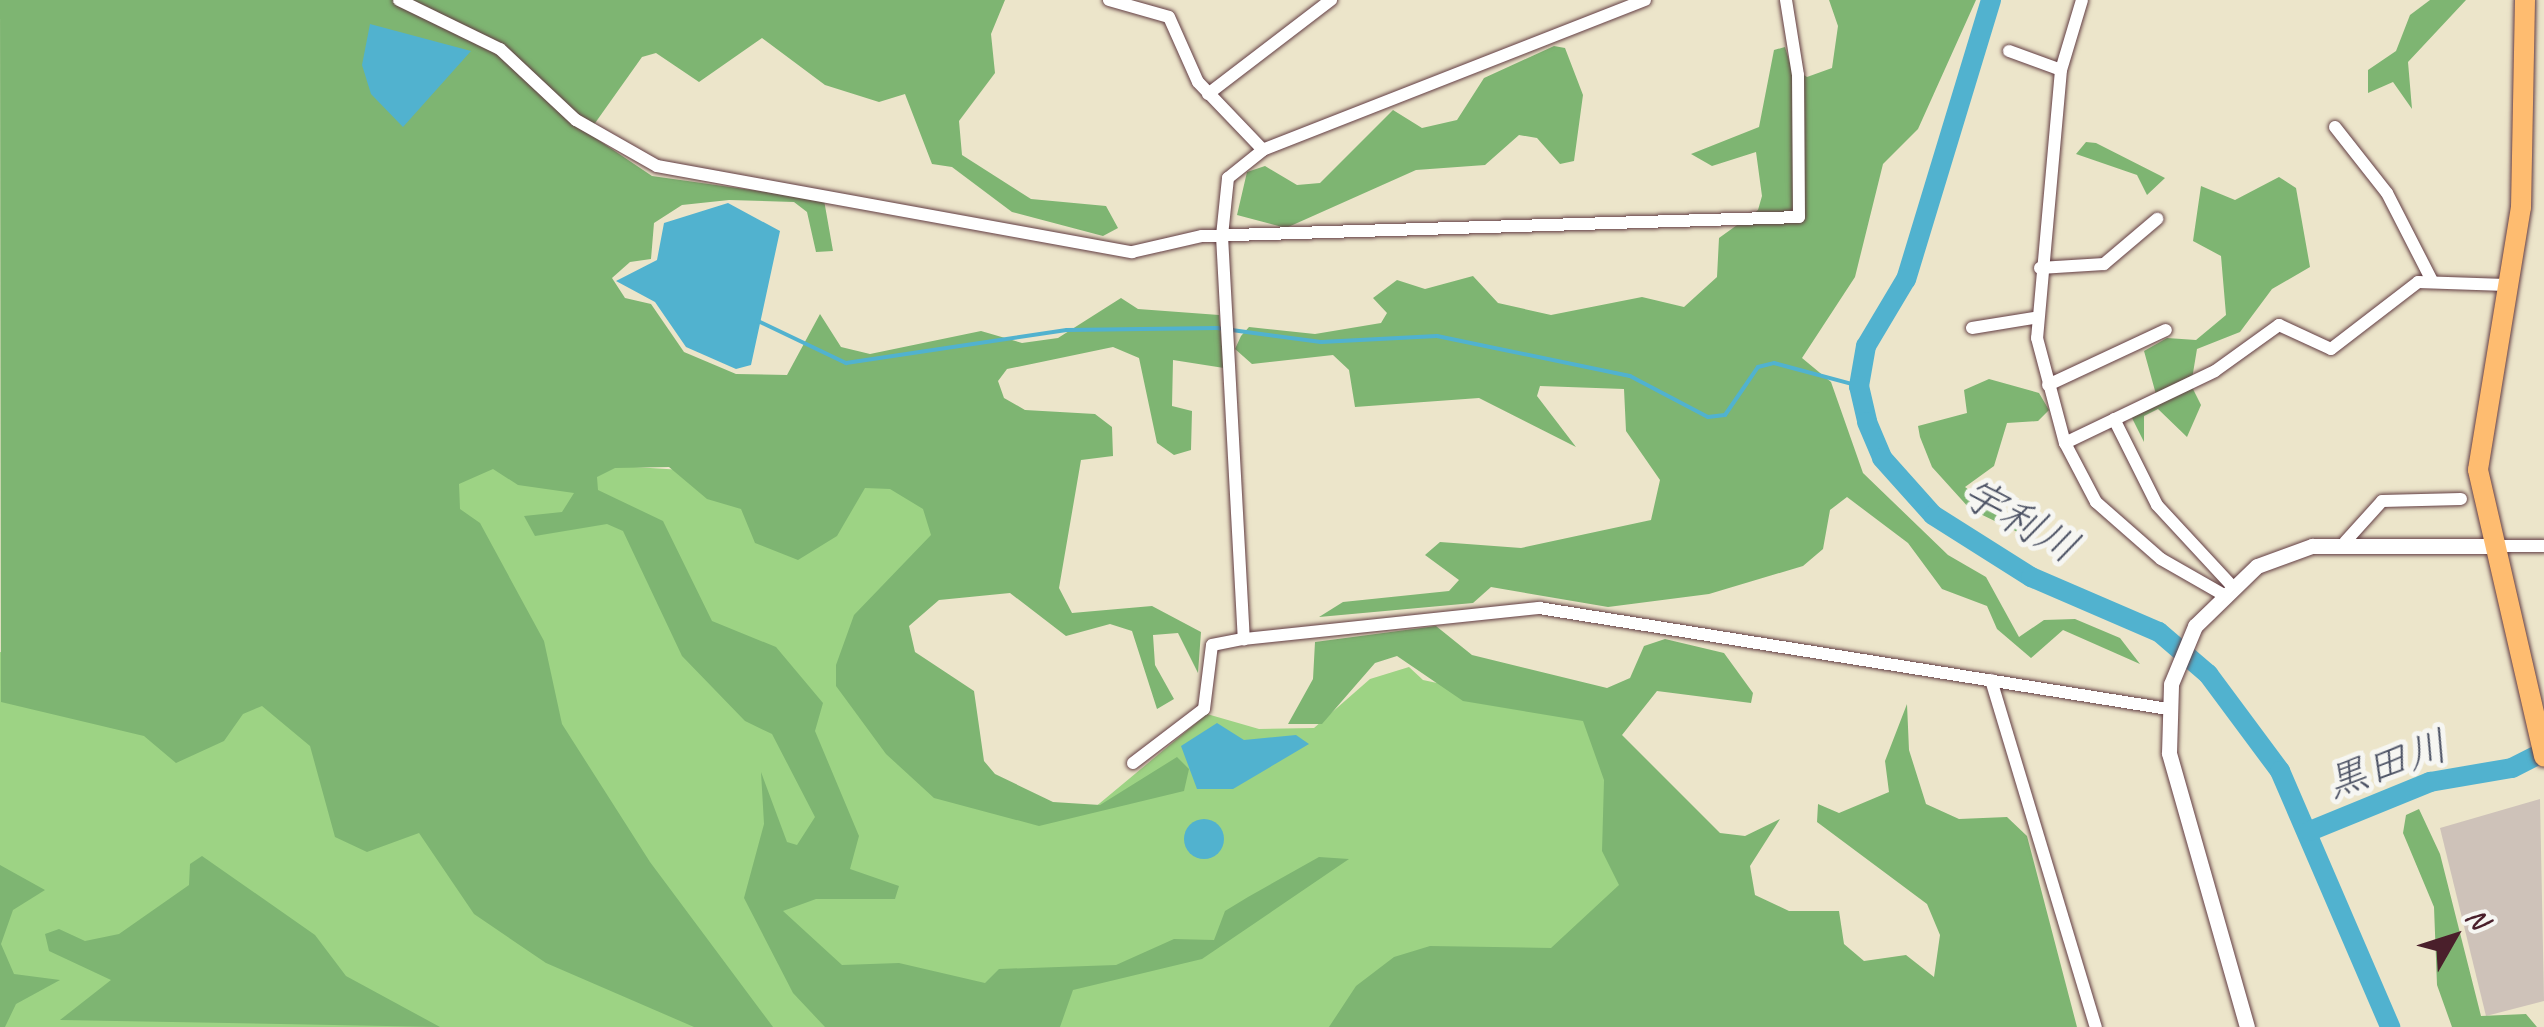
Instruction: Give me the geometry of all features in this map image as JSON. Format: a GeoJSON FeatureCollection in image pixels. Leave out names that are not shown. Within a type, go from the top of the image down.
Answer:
{"type":"FeatureCollection","features":[{"type":"Feature","properties":{"kind":"highway"},"geometry":{"type":"LineString","coordinates":[[2525,0],[2526,153],[2506,285],[2477,432],[2489,546],[2542,750]]}},
{"type":"Feature","properties":{"kind":"street"},"geometry":{"type":"LineString","coordinates":[[400,0],[500,49],[576,120],[657,166],[1132,252],[1222,236],[1799,217],[1799,103],[1786,0]]}},
{"type":"Feature","properties":{"kind":"street"},"geometry":{"type":"LineString","coordinates":[[1108,0],[1169,17],[1208,94],[1263,150]]}},
{"type":"Feature","properties":{"kind":"street"},"geometry":{"type":"LineString","coordinates":[[1208,94],[1331,0]]}},
{"type":"Feature","properties":{"kind":"street"},"geometry":{"type":"LineString","coordinates":[[1244,639],[1222,236],[1228,178],[1263,150],[1646,0]]}},
{"type":"Feature","properties":{"kind":"street"},"geometry":{"type":"LineString","coordinates":[[2082,0],[2061,70],[2034,318],[2048,385],[2065,443],[2105,513],[2226,590]]}},
{"type":"Feature","properties":{"kind":"street"},"geometry":{"type":"LineString","coordinates":[[2010,51],[2061,70]]}},
{"type":"Feature","properties":{"kind":"street"},"geometry":{"type":"LineString","coordinates":[[2335,127],[2387,193],[2432,279]]}},
{"type":"Feature","properties":{"kind":"street"},"geometry":{"type":"LineString","coordinates":[[2040,268],[2104,264],[2157,219]]}},
{"type":"Feature","properties":{"kind":"street"},"geometry":{"type":"LineString","coordinates":[[2065,443],[2215,371],[2280,325],[2320,347],[2342,346],[2392,294],[2432,279],[2506,285]]}},
{"type":"Feature","properties":{"kind":"street"},"geometry":{"type":"LineString","coordinates":[[1972,328],[2034,318]]}},
{"type":"Feature","properties":{"kind":"street"},"geometry":{"type":"LineString","coordinates":[[2048,385],[2166,330]]}},
{"type":"Feature","properties":{"kind":"street"},"geometry":{"type":"LineString","coordinates":[[2114,418],[2157,505],[2226,590]]}},
{"type":"Feature","properties":{"kind":"street"},"geometry":{"type":"LineString","coordinates":[[2345,542],[2382,501],[2460,499]]}},
{"type":"Feature","properties":{"kind":"street"},"geometry":{"type":"LineString","coordinates":[[2247,1027],[2181,801],[2168,709],[2171,684],[2195,626],[2226,590],[2282,554],[2345,542],[2544,546]]}},
{"type":"Feature","properties":{"kind":"street"},"geometry":{"type":"LineString","coordinates":[[1133,763],[1204,710],[1212,646],[1244,639],[1539,608],[2168,709]]}},
{"type":"Feature","properties":{"kind":"street"},"geometry":{"type":"LineString","coordinates":[[1991,680],[2096,1027]]}},
{"type":"Feature","properties":{"kind":"shaded area"},"geometry":{"type":"Polygon","coordinates":[[[2540,799],[2544,1001],[2486,1016],[2440,828],[2540,799]]]}},
{"type":"Feature","properties":{"kind":"green space"},"geometry":{"type":"Polygon","coordinates":[[[0,0],[1005,0],[991,34],[995,73],[959,121],[962,155],[1031,199],[1106,206],[1118,228],[1103,236],[1012,212],[952,167],[932,164],[905,94],[879,102],[825,85],[762,38],[699,82],[656,53],[642,57],[588,133],[652,176],[824,200],[833,251],[816,252],[807,212],[794,202],[729,200],[682,205],[654,223],[651,259],[630,262],[612,278],[625,298],[651,304],[684,352],[736,374],[787,375],[820,314],[841,347],[870,354],[981,331],[1022,343],[1058,338],[1121,298],[1138,309],[1219,315],[1224,368],[1173,360],[1172,406],[1192,411],[1191,450],[1174,455],[1157,443],[1139,358],[1113,347],[1007,369],[998,381],[1004,398],[1025,410],[1095,414],[1112,427],[1113,456],[1081,460],[1059,588],[1072,613],[1152,606],[1201,632],[1198,673],[1178,633],[1153,635],[1155,665],[1174,699],[1157,709],[1132,631],[1110,624],[1066,636],[1010,593],[939,600],[909,626],[915,652],[974,691],[984,761],[995,774],[1053,802],[1100,805],[1177,757],[1189,769],[1184,791],[1039,826],[934,798],[886,754],[836,686],[836,665],[854,615],[931,535],[923,509],[890,489],[865,488],[837,536],[798,560],[755,543],[741,509],[707,499],[669,467],[615,468],[597,477],[598,490],[663,521],[712,621],[776,647],[823,703],[815,731],[859,836],[850,869],[899,886],[895,899],[816,899],[783,911],[842,965],[899,963],[985,983],[999,969],[1116,965],[1174,939],[1214,940],[1225,911],[1248,897],[1319,857],[1349,859],[1202,959],[1073,990],[1060,1027],[825,1027],[793,993],[744,898],[764,824],[761,772],[787,842],[797,845],[815,817],[772,734],[745,721],[682,656],[623,531],[607,524],[535,536],[524,516],[562,512],[574,493],[518,485],[493,469],[459,484],[460,509],[480,523],[544,641],[562,724],[650,862],[773,1027],[694,1027],[546,963],[474,914],[419,833],[367,852],[335,837],[310,746],[262,706],[243,714],[224,741],[176,763],[144,736],[1,702],[0,0]]]}},
{"type":"Feature","properties":{"kind":"green space"},"geometry":{"type":"Polygon","coordinates":[[[1829,0],[1976,0],[1918,129],[1883,164],[1855,277],[1802,358],[1831,382],[1863,473],[1948,555],[1986,577],[2019,637],[2044,620],[2075,619],[2120,638],[2140,664],[2063,630],[2031,658],[1997,629],[1987,606],[1942,589],[1908,543],[1847,497],[1830,510],[1823,549],[1803,566],[1709,594],[1608,607],[1491,587],[1473,603],[1319,617],[1343,602],[1449,591],[1459,580],[1425,555],[1440,542],[1521,548],[1651,520],[1660,480],[1626,431],[1624,389],[1540,386],[1537,396],[1576,447],[1479,398],[1355,407],[1349,370],[1333,355],[1252,364],[1235,349],[1241,336],[1249,327],[1315,334],[1381,323],[1387,313],[1373,298],[1397,280],[1425,289],[1473,276],[1498,303],[1551,315],[1642,297],[1684,307],[1717,277],[1719,238],[1758,210],[1762,196],[1756,152],[1712,166],[1691,154],[1759,127],[1774,50],[1785,47],[1791,67],[1807,77],[1832,68],[1838,26],[1829,0]]]}},
{"type":"Feature","properties":{"kind":"green space"},"geometry":{"type":"Polygon","coordinates":[[[2430,0],[2466,0],[2408,62],[2412,109],[2393,82],[2368,93],[2368,70],[2396,51],[2410,15],[2430,0]]]}},
{"type":"Feature","properties":{"kind":"green space"},"geometry":{"type":"Polygon","coordinates":[[[1554,46],[1565,48],[1583,95],[1574,161],[1560,164],[1537,138],[1519,135],[1485,165],[1416,170],[1286,228],[1237,215],[1247,172],[1265,166],[1297,185],[1320,183],[1393,110],[1422,128],[1457,120],[1484,78],[1554,46]]]}},
{"type":"Feature","properties":{"kind":"green space"},"geometry":{"type":"Polygon","coordinates":[[[2086,142],[2096,143],[2165,178],[2147,195],[2137,175],[2076,154],[2086,142]]]}},
{"type":"Feature","properties":{"kind":"green space"},"geometry":{"type":"Polygon","coordinates":[[[2279,177],[2296,188],[2310,267],[2272,289],[2240,332],[2197,349],[2191,385],[2201,405],[2187,437],[2158,409],[2144,416],[2144,442],[2131,416],[2157,398],[2144,351],[2167,338],[2196,340],[2226,315],[2221,256],[2193,241],[2201,186],[2235,200],[2279,177]]]}},
{"type":"Feature","properties":{"kind":"green space"},"geometry":{"type":"Polygon","coordinates":[[[1989,379],[2039,393],[2049,410],[2038,421],[2007,423],[1994,466],[1965,487],[2036,541],[1970,509],[1932,467],[1920,437],[1918,426],[1967,413],[1964,390],[1989,379]]]}},
{"type":"Feature","properties":{"kind":"green space"},"geometry":{"type":"Polygon","coordinates":[[[488,458],[899,485],[930,507],[940,555],[870,616],[979,799],[1094,808],[1207,714],[1259,729],[1314,728],[1370,679],[1409,667],[1423,680],[1587,715],[1641,874],[1556,1027],[0,1027],[0,652],[248,690],[571,763],[450,513],[453,477],[488,458]]]}},
{"type":"Feature","properties":{"kind":"green space"},"geometry":{"type":"Polygon","coordinates":[[[1436,626],[1472,655],[1607,688],[1630,678],[1644,646],[1665,639],[1724,653],[1753,693],[1751,703],[1657,691],[1622,735],[1720,833],[1745,836],[1780,819],[1750,866],[1755,895],[1789,911],[1839,911],[1844,944],[1864,961],[1906,955],[1934,977],[1940,935],[1927,904],[1817,822],[1818,804],[1839,813],[1889,792],[1885,761],[1907,704],[1909,750],[1926,804],[1959,819],[2007,817],[2027,836],[2077,1027],[1329,1027],[1356,986],[1394,957],[1430,946],[1551,948],[1619,885],[1602,851],[1604,780],[1583,721],[1463,701],[1397,656],[1375,663],[1322,724],[1288,724],[1313,679],[1315,642],[1436,626]]]}},
{"type":"Feature","properties":{"kind":"green space"},"geometry":{"type":"Polygon","coordinates":[[[2419,809],[2440,854],[2481,1016],[2526,1014],[2537,1027],[2452,1027],[2437,985],[2434,907],[2403,833],[2406,815],[2419,809]]]}},
{"type":"Feature","properties":{"kind":"green space"},"geometry":{"type":"Polygon","coordinates":[[[202,856],[315,935],[346,976],[440,1027],[60,1020],[111,980],[49,951],[45,934],[59,929],[85,941],[119,934],[189,885],[190,864],[202,856]]]}},
{"type":"Feature","properties":{"kind":"green space"},"geometry":{"type":"Polygon","coordinates":[[[0,865],[45,890],[13,910],[1,944],[14,974],[60,980],[16,1004],[5,1027],[0,1027],[0,865]]]}},
{"type":"Feature","properties":{"kind":"water"},"geometry":{"type":"Polygon","coordinates":[[[370,24],[471,51],[403,127],[371,94],[362,65],[370,24]]]}},
{"type":"Feature","properties":{"kind":"water"},"geometry":{"type":"Polygon","coordinates":[[[728,203],[780,231],[751,365],[736,369],[686,347],[655,302],[616,281],[657,260],[664,223],[728,203]]]}},
{"type":"Feature","properties":{"kind":"water"},"geometry":{"type":"Polygon","coordinates":[[[1217,723],[1244,740],[1296,735],[1309,744],[1233,789],[1197,789],[1181,746],[1217,723]]]}},
{"type":"Feature","properties":{"kind":"water"},"geometry":{"type":"Polygon","coordinates":[[[1204,819],[1218,825],[1224,839],[1218,853],[1204,859],[1190,853],[1184,839],[1190,825],[1204,819]]]}},
{"type":"Feature","properties":{"kind":"waterway","name":"宇利川"},"geometry":{"type":"LineString","coordinates":[[1991,0],[1906,279],[1866,346],[1859,386],[1867,422],[1882,458],[1933,515],[2031,577],[2159,632],[2208,674],[2280,771],[2390,1027]]}},
{"type":"Feature","properties":{"kind":"waterway"},"geometry":{"type":"LineString","coordinates":[[758,321],[846,363],[1067,330],[1217,328],[1321,342],[1437,336],[1630,376],[1708,417],[1725,415],[1758,367],[1774,363],[1859,386]]}},
{"type":"Feature","properties":{"kind":"waterway","name":"黒田川"},"geometry":{"type":"LineString","coordinates":[[2310,831],[2430,782],[2512,768],[2544,752]]}}]}
